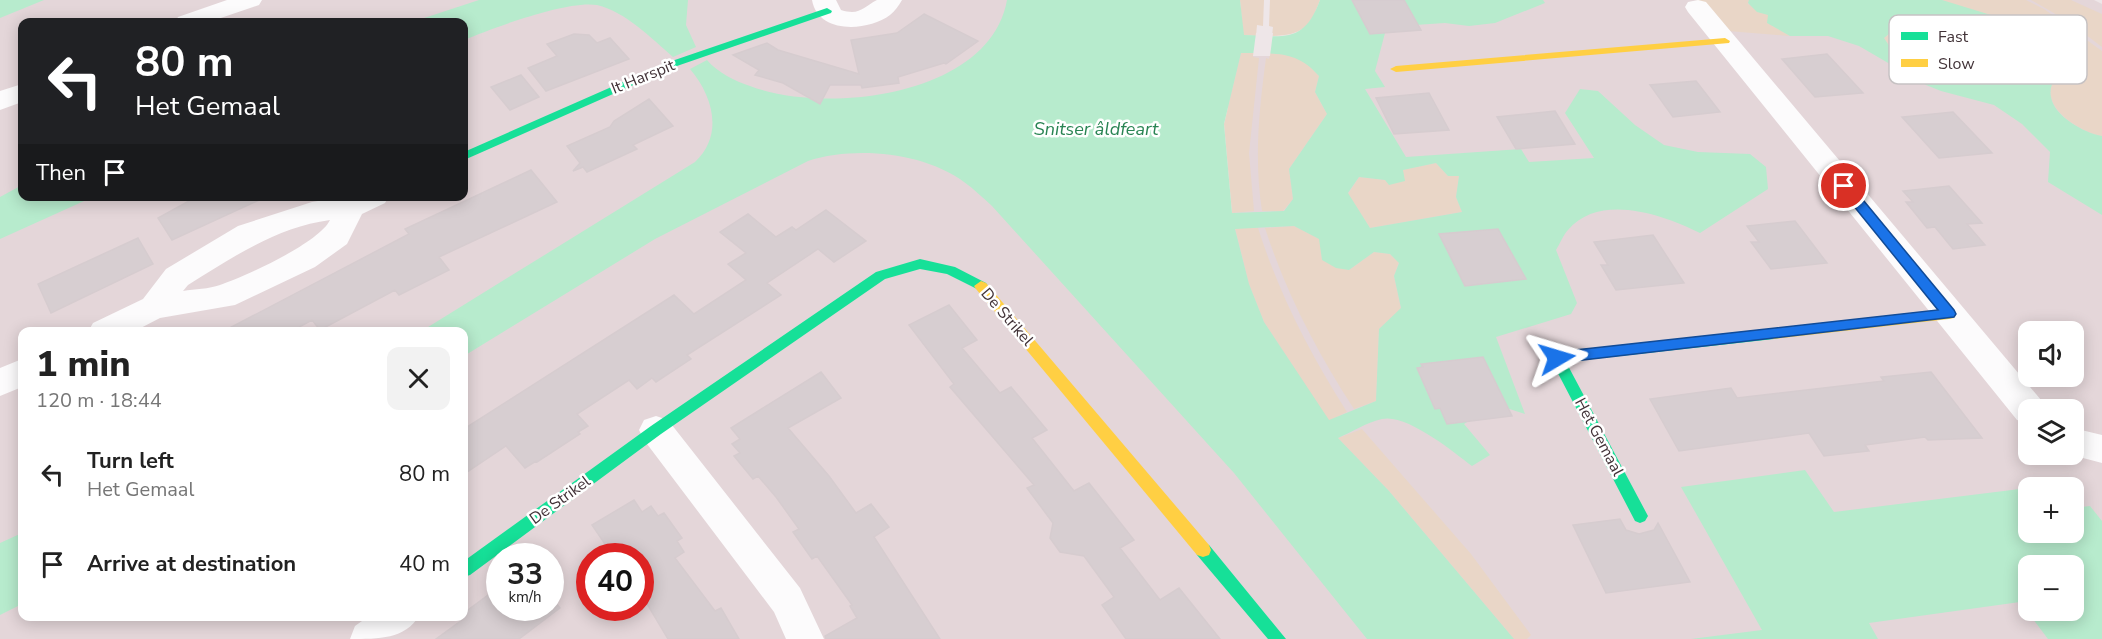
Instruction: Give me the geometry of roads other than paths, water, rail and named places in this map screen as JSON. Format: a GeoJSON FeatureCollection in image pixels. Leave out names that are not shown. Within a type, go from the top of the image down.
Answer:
{"type":"FeatureCollection","features":[{"type":"Feature","properties":{"kind":"street"},"geometry":{"type":"LineString","coordinates":[[198,18],[249,0]]}},
{"type":"Feature","properties":{"kind":"street","name":"It Harspit"},"geometry":{"type":"LineString","coordinates":[[468,154],[670,65],[825,6],[843,19],[860,20],[879,14],[890,0]]}},
{"type":"Feature","properties":{"kind":"street"},"geometry":{"type":"LineString","coordinates":[[1697,7],[2020,399]]}},
{"type":"Feature","properties":{"kind":"street"},"geometry":{"type":"LineString","coordinates":[[1396,69],[1725,41]]}},
{"type":"Feature","properties":{"kind":"street"},"geometry":{"type":"LineString","coordinates":[[0,101],[18,94]]}},
{"type":"Feature","properties":{"kind":"street"},"geometry":{"type":"LineString","coordinates":[[114,327],[154,307],[224,297],[304,259],[337,236],[363,202]]}},
{"type":"Feature","properties":{"kind":"street"},"geometry":{"type":"LineString","coordinates":[[154,307],[177,277],[248,234],[312,212],[363,202]]}},
{"type":"Feature","properties":{"kind":"street","name":"De Strikel"},"geometry":{"type":"LineString","coordinates":[[468,567],[656,430],[881,275],[920,264],[950,270],[981,286],[1278,639]]}},
{"type":"Feature","properties":{"kind":"street","name":"Het Gemaal"},"geometry":{"type":"LineString","coordinates":[[1640,516],[1557,358],[1949,314]]}},
{"type":"Feature","properties":{"kind":"street"},"geometry":{"type":"LineString","coordinates":[[0,383],[18,374]]}},
{"type":"Feature","properties":{"kind":"street"},"geometry":{"type":"LineString","coordinates":[[656,430],[787,600],[805,639]]}},
{"type":"Feature","properties":{"kind":"street"},"geometry":{"type":"LineString","coordinates":[[2084,445],[2102,449]]}},
{"type":"Feature","properties":{"kind":"street"},"geometry":{"type":"LineString","coordinates":[[369,639],[393,621]]}},
{"type":"Feature","properties":{"kind":"water"},"geometry":{"type":"Polygon","coordinates":[[[0,0],[44,0],[0,18],[0,0]]]}},
{"type":"Feature","properties":{"kind":"water"},"geometry":{"type":"Polygon","coordinates":[[[479,0],[688,0],[686,25],[696,47],[673,57],[618,13],[597,5],[549,11],[468,38],[468,18],[424,18],[479,0]]]}},
{"type":"Feature","properties":{"kind":"water","name":"Snitser âldfeart"},"geometry":{"type":"Polygon","coordinates":[[[1007,0],[1240,0],[1244,35],[1281,36],[1299,31],[1307,24],[1320,0],[1543,0],[1545,3],[1495,23],[1469,26],[1445,23],[1400,26],[1385,33],[1375,71],[1385,87],[1365,89],[1406,157],[1521,149],[1529,162],[1594,158],[1565,113],[1580,89],[1598,91],[1635,125],[1664,145],[1698,152],[1750,154],[1766,167],[1768,189],[1700,233],[1669,220],[1632,210],[1597,212],[1581,218],[1568,230],[1556,250],[1577,303],[1571,314],[1496,337],[1525,414],[1494,404],[1464,424],[1490,455],[1472,466],[1429,435],[1404,422],[1392,419],[1371,422],[1338,438],[1389,491],[1514,639],[1367,639],[1234,473],[992,206],[968,185],[947,172],[909,158],[867,153],[827,156],[808,161],[655,239],[468,354],[468,327],[428,327],[695,162],[710,140],[712,116],[705,91],[690,69],[707,60],[721,73],[750,86],[782,95],[819,98],[860,97],[900,90],[938,77],[970,58],[994,33],[1007,0]],[[1241,53],[1224,124],[1232,213],[1284,211],[1293,199],[1289,169],[1327,114],[1315,92],[1319,76],[1302,61],[1274,54],[1241,53]],[[1436,163],[1403,170],[1405,181],[1389,185],[1385,180],[1359,177],[1348,193],[1370,228],[1462,212],[1456,197],[1459,176],[1448,176],[1436,163]],[[1294,226],[1235,229],[1249,284],[1264,322],[1329,420],[1376,401],[1379,329],[1401,308],[1394,276],[1399,263],[1390,254],[1374,252],[1349,270],[1336,268],[1322,260],[1319,239],[1294,226]]]}},
{"type":"Feature","properties":{"kind":"water"},"geometry":{"type":"Polygon","coordinates":[[[1749,0],[1942,0],[1991,15],[1889,15],[1889,34],[1884,38],[1889,46],[1889,63],[1859,46],[1828,36],[1790,36],[1767,23],[1768,15],[1757,12],[1748,3],[1749,0]]]}},
{"type":"Feature","properties":{"kind":"water"},"geometry":{"type":"Polygon","coordinates":[[[1924,84],[2052,84],[2051,97],[2058,111],[2079,127],[2102,136],[2102,215],[2048,182],[2050,152],[2022,124],[1994,105],[1924,84]]]}},
{"type":"Feature","properties":{"kind":"water"},"geometry":{"type":"Polygon","coordinates":[[[18,187],[18,201],[84,201],[0,239],[0,197],[18,187]]]}},
{"type":"Feature","properties":{"kind":"water"},"geometry":{"type":"Polygon","coordinates":[[[1805,470],[1834,512],[2018,489],[2018,543],[2084,543],[2084,507],[2090,506],[2102,521],[2102,639],[2048,639],[2034,621],[2084,621],[2084,555],[2018,555],[2018,602],[1869,623],[1878,639],[1691,639],[1762,630],[1681,487],[1805,470]]]}},
{"type":"Feature","properties":{"kind":"water"},"geometry":{"type":"Polygon","coordinates":[[[18,535],[18,606],[0,615],[0,543],[18,535]]]}}]}
